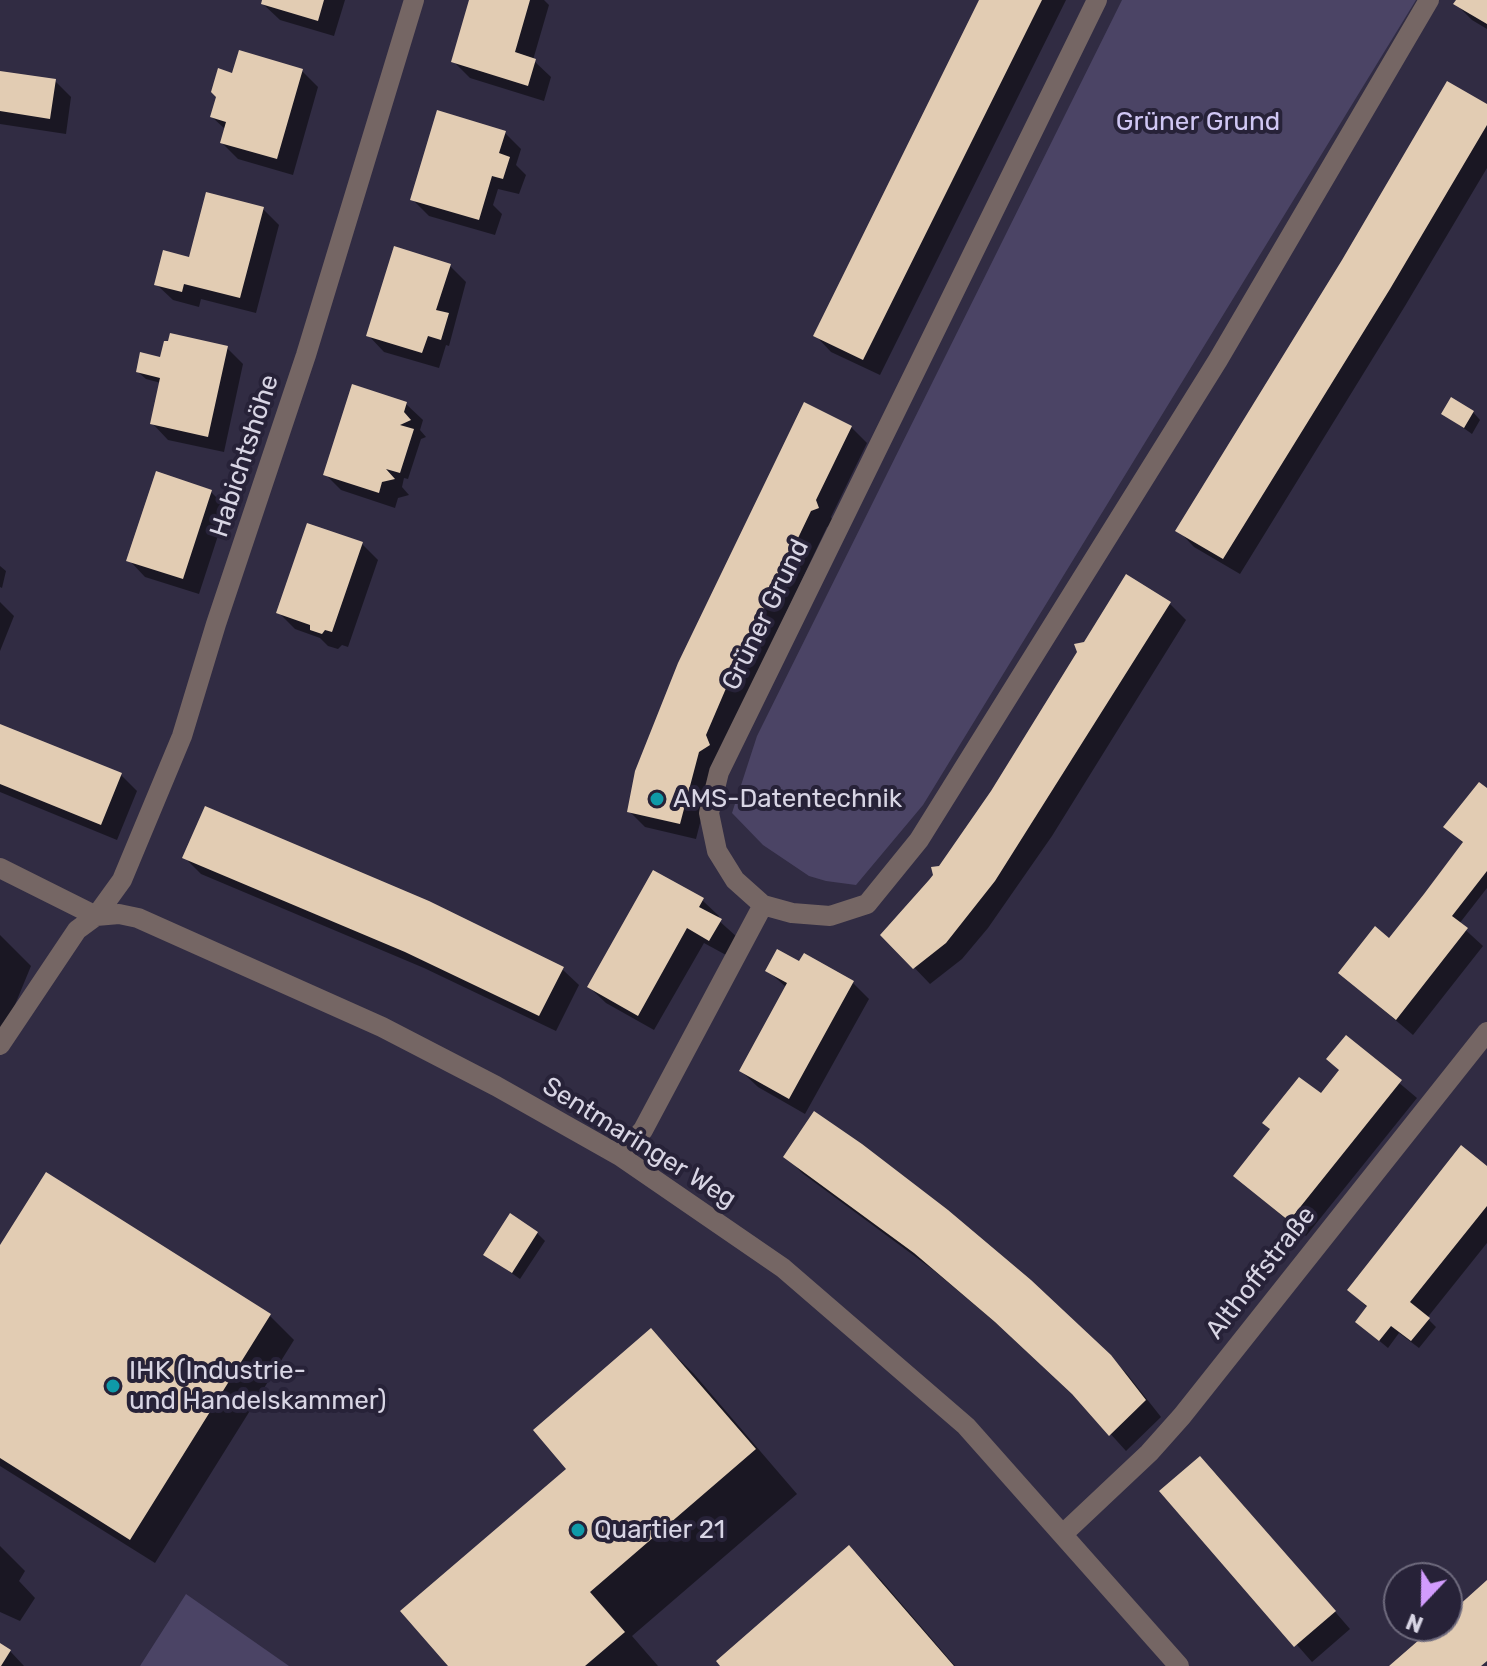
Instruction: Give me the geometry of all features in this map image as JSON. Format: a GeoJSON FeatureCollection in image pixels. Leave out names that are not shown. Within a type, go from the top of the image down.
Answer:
{"type":"FeatureCollection","features":[{"type":"Feature","properties":{"kind":"street","name":"Habichtshöhe"},"geometry":{"type":"LineString","coordinates":[[96,916],[122,880],[182,736],[306,355],[414,0]]}},
{"type":"Feature","properties":{"kind":"street","name":"Grüner Grund"},"geometry":{"type":"LineString","coordinates":[[1097,0],[719,772],[709,813],[717,851],[735,880],[763,905],[792,913],[821,916],[867,904],[919,840],[1218,360],[1429,0]]}},
{"type":"Feature","properties":{"kind":"street"},"geometry":{"type":"LineString","coordinates":[[0,868],[96,916],[77,930],[0,1045]]}},
{"type":"Feature","properties":{"kind":"street"},"geometry":{"type":"LineString","coordinates":[[620,1156],[643,1130],[763,905]]}},
{"type":"Feature","properties":{"kind":"street","name":"Sentmaringer Weg"},"geometry":{"type":"LineString","coordinates":[[96,916],[119,914],[138,918],[382,1027],[496,1086],[620,1156],[756,1247],[795,1277],[966,1426],[1179,1666]]}},
{"type":"Feature","properties":{"kind":"street","name":"Althoffstraße"},"geometry":{"type":"LineString","coordinates":[[1063,1534],[1182,1416],[1487,1032]]}},
{"type":"Feature","properties":{"kind":"green space","name":"Grüner Grund"},"geometry":{"type":"Polygon","coordinates":[[[1122,0],[1416,0],[923,805],[856,885],[809,876],[763,845],[732,813],[757,736],[1122,0]]]}},
{"type":"Feature","properties":{"kind":"green space"},"geometry":{"type":"Polygon","coordinates":[[[186,1594],[289,1666],[140,1666],[186,1594]]]}},
{"type":"Feature","properties":{"kind":"building"},"geometry":{"type":"Polygon","coordinates":[[[262,0],[324,0],[318,21],[261,4],[262,0]]]}},
{"type":"Feature","properties":{"kind":"building"},"geometry":{"type":"Polygon","coordinates":[[[469,0],[530,0],[515,52],[536,59],[528,86],[451,62],[469,0]]]}},
{"type":"Feature","properties":{"kind":"building"},"geometry":{"type":"Polygon","coordinates":[[[979,0],[1042,0],[863,360],[813,336],[979,0]]]}},
{"type":"Feature","properties":{"kind":"building"},"geometry":{"type":"Polygon","coordinates":[[[1456,0],[1487,0],[1487,24],[1453,4],[1456,0]]]}},
{"type":"Feature","properties":{"kind":"building"},"geometry":{"type":"Polygon","coordinates":[[[239,50],[303,69],[277,159],[220,143],[226,122],[210,117],[216,97],[211,92],[218,68],[232,73],[239,50]]]}},
{"type":"Feature","properties":{"kind":"building"},"geometry":{"type":"Polygon","coordinates":[[[0,71],[56,79],[50,119],[0,111],[0,71]]]}},
{"type":"Feature","properties":{"kind":"building"},"geometry":{"type":"Polygon","coordinates":[[[1447,81],[1487,104],[1487,125],[1223,559],[1175,531],[1342,260],[1447,81]]]}},
{"type":"Feature","properties":{"kind":"building"},"geometry":{"type":"Polygon","coordinates":[[[437,110],[506,131],[499,153],[510,157],[503,179],[492,176],[479,220],[410,200],[437,110]]]}},
{"type":"Feature","properties":{"kind":"building"},"geometry":{"type":"Polygon","coordinates":[[[206,192],[264,207],[240,298],[184,284],[182,292],[154,285],[163,250],[189,257],[206,192]]]}},
{"type":"Feature","properties":{"kind":"building"},"geometry":{"type":"Polygon","coordinates":[[[394,246],[451,264],[436,310],[449,313],[441,340],[428,336],[422,353],[366,336],[394,246]]]}},
{"type":"Feature","properties":{"kind":"building"},"geometry":{"type":"Polygon","coordinates":[[[170,333],[228,346],[208,437],[150,424],[160,378],[136,372],[140,352],[160,357],[164,341],[168,341],[170,333]]]}},
{"type":"Feature","properties":{"kind":"building"},"geometry":{"type":"Polygon","coordinates":[[[352,384],[407,402],[404,412],[411,420],[400,425],[414,429],[400,473],[386,469],[395,479],[382,482],[379,493],[323,475],[352,384]]]}},
{"type":"Feature","properties":{"kind":"building"},"geometry":{"type":"Polygon","coordinates":[[[1451,397],[1474,411],[1464,428],[1441,414],[1451,397]]]}},
{"type":"Feature","properties":{"kind":"building"},"geometry":{"type":"Polygon","coordinates":[[[804,402],[852,426],[816,500],[819,508],[811,511],[727,686],[706,735],[710,745],[699,752],[680,824],[627,812],[635,771],[678,663],[804,402]]]}},
{"type":"Feature","properties":{"kind":"building"},"geometry":{"type":"Polygon","coordinates":[[[156,471],[212,490],[183,579],[126,561],[156,471]]]}},
{"type":"Feature","properties":{"kind":"building"},"geometry":{"type":"Polygon","coordinates":[[[307,523],[363,542],[332,632],[325,630],[322,634],[310,630],[310,625],[276,613],[307,523]]]}},
{"type":"Feature","properties":{"kind":"building"},"geometry":{"type":"Polygon","coordinates":[[[1126,574],[1171,602],[995,881],[946,943],[913,969],[880,935],[933,875],[931,867],[939,866],[991,791],[1077,652],[1074,644],[1084,642],[1126,574]]]}},
{"type":"Feature","properties":{"kind":"building"},"geometry":{"type":"Polygon","coordinates":[[[0,724],[122,773],[101,825],[0,784],[0,724]]]}},
{"type":"Feature","properties":{"kind":"building"},"geometry":{"type":"Polygon","coordinates":[[[1479,782],[1487,788],[1487,871],[1452,916],[1468,928],[1396,1020],[1338,973],[1375,926],[1389,938],[1463,842],[1443,827],[1479,782]]]}},
{"type":"Feature","properties":{"kind":"building"},"geometry":{"type":"Polygon","coordinates":[[[205,806],[429,901],[564,967],[539,1016],[405,952],[182,858],[205,806]]]}},
{"type":"Feature","properties":{"kind":"building"},"geometry":{"type":"Polygon","coordinates":[[[653,870],[704,898],[699,907],[722,919],[709,941],[687,928],[638,1016],[587,987],[653,870]]]}},
{"type":"Feature","properties":{"kind":"building"},"geometry":{"type":"Polygon","coordinates":[[[777,949],[799,961],[804,953],[854,981],[789,1099],[739,1071],[787,983],[765,971],[777,949]]]}},
{"type":"Feature","properties":{"kind":"building"},"geometry":{"type":"Polygon","coordinates":[[[1346,1035],[1402,1080],[1289,1221],[1233,1176],[1270,1129],[1262,1123],[1299,1077],[1321,1093],[1339,1070],[1326,1059],[1346,1035]]]}},
{"type":"Feature","properties":{"kind":"building"},"geometry":{"type":"Polygon","coordinates":[[[814,1111],[948,1210],[1031,1280],[1111,1355],[1146,1400],[1109,1436],[1072,1394],[995,1322],[914,1253],[783,1157],[814,1111]]]}},
{"type":"Feature","properties":{"kind":"building"},"geometry":{"type":"Polygon","coordinates":[[[1461,1145],[1487,1166],[1487,1206],[1410,1302],[1430,1318],[1411,1341],[1391,1326],[1379,1341],[1355,1322],[1367,1306],[1347,1290],[1461,1145]]]}},
{"type":"Feature","properties":{"kind":"building","name":"IHK (Industrie- und Handelskammer)"},"geometry":{"type":"Polygon","coordinates":[[[46,1172],[271,1314],[130,1540],[0,1458],[0,1245],[46,1172]]]}},
{"type":"Feature","properties":{"kind":"building"},"geometry":{"type":"Polygon","coordinates":[[[510,1213],[538,1232],[512,1273],[483,1255],[510,1213]]]}},
{"type":"Feature","properties":{"kind":"building","name":"Quartier 21"},"geometry":{"type":"Polygon","coordinates":[[[651,1328],[756,1449],[590,1592],[625,1632],[585,1666],[448,1666],[400,1611],[566,1469],[533,1430],[651,1328]]]}},
{"type":"Feature","properties":{"kind":"building"},"geometry":{"type":"Polygon","coordinates":[[[1200,1456],[1336,1611],[1294,1647],[1159,1491],[1200,1456]]]}},
{"type":"Feature","properties":{"kind":"building"},"geometry":{"type":"Polygon","coordinates":[[[849,1545],[954,1666],[720,1666],[716,1661],[849,1545]]]}},
{"type":"Feature","properties":{"kind":"building"},"geometry":{"type":"Polygon","coordinates":[[[1487,1580],[1487,1661],[1481,1666],[1389,1666],[1417,1642],[1463,1642],[1463,1602],[1487,1580]]]}},
{"type":"Feature","properties":{"kind":"building"},"geometry":{"type":"Polygon","coordinates":[[[0,1643],[11,1650],[1,1666],[0,1666],[0,1643]]]}},
{"type":"Feature","properties":{"kind":"place","name":"AMS-Datentechnik"},"geometry":{"type":"Point","coordinates":[657,799]}},
{"type":"Feature","properties":{"kind":"place","name":"IHK (Industrie- und Handelskammer)"},"geometry":{"type":"Point","coordinates":[113,1386]}},
{"type":"Feature","properties":{"kind":"place","name":"Quartier 21"},"geometry":{"type":"Point","coordinates":[578,1530]}}]}
